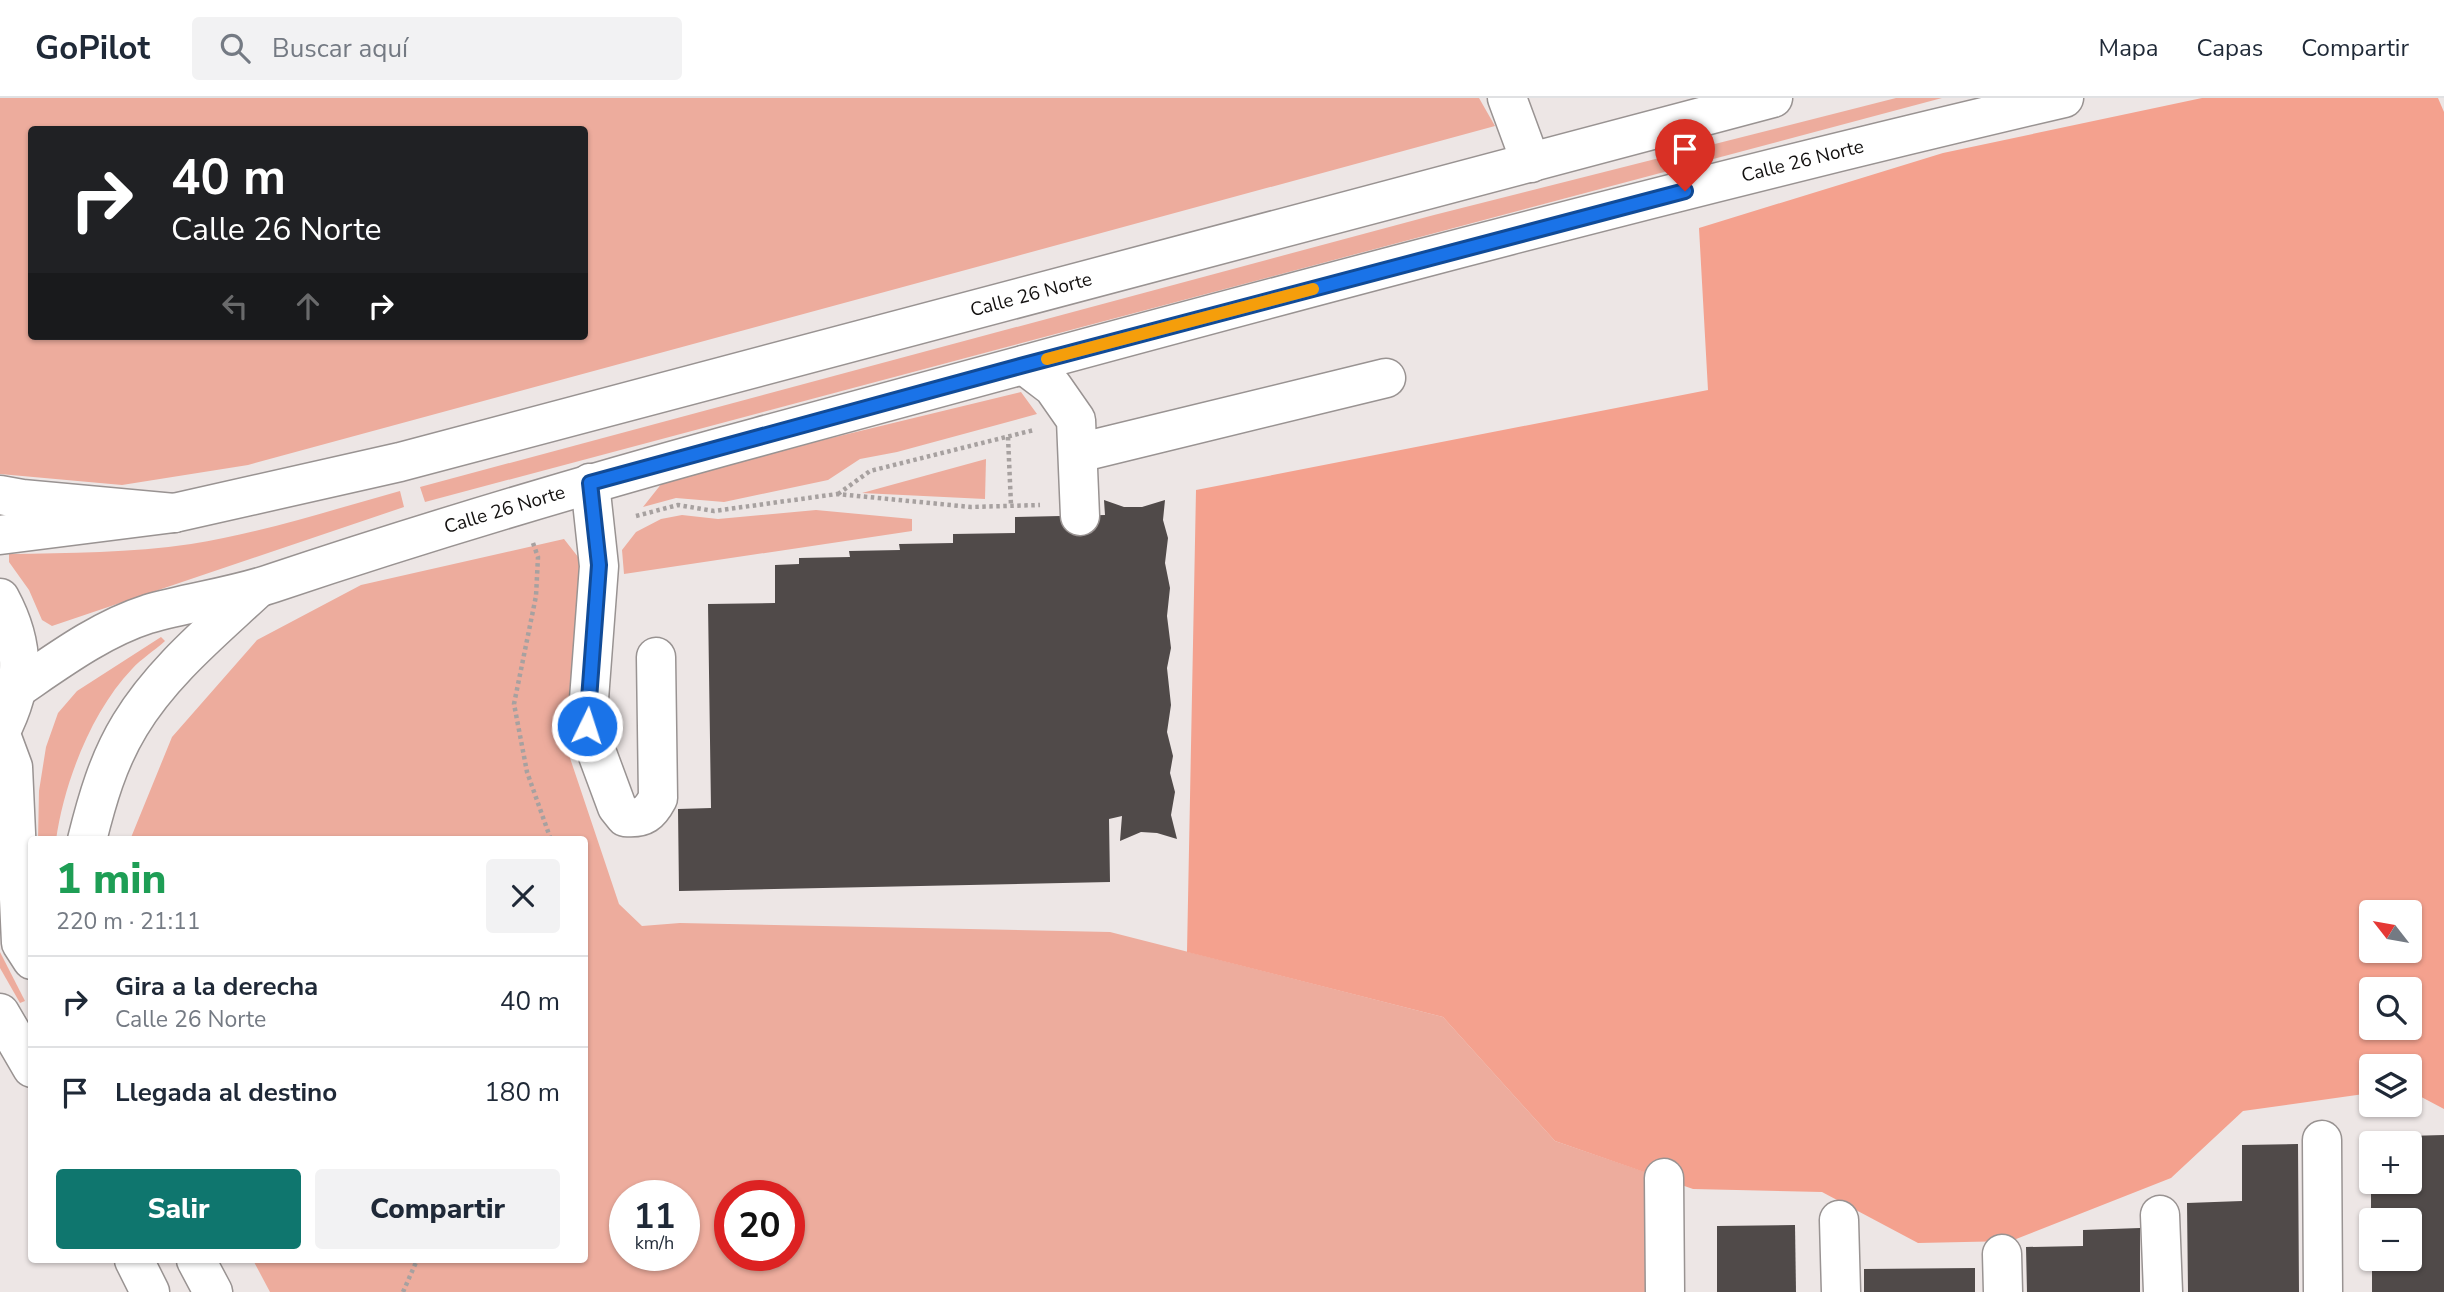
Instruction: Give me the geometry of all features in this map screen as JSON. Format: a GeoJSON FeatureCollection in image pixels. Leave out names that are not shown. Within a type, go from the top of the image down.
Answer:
{"type":"FeatureCollection","features":[{"type":"Feature","properties":{"kind":"street"},"geometry":{"type":"LineString","coordinates":[[1507,98],[1531,163]]}},
{"type":"Feature","properties":{"kind":"street","name":"Calle 26 Norte"},"geometry":{"type":"LineString","coordinates":[[0,535],[174,513],[400,462],[1773,98]]}},
{"type":"Feature","properties":{"kind":"street","name":"Calle 26 Norte"},"geometry":{"type":"LineString","coordinates":[[18,688],[80,646],[143,616],[257,589],[422,533],[513,506],[592,500],[1024,365],[1817,156],[2064,98]]}},
{"type":"Feature","properties":{"kind":"street"},"geometry":{"type":"LineString","coordinates":[[1024,365],[1053,387],[1077,437],[1080,511]]}},
{"type":"Feature","properties":{"kind":"street"},"geometry":{"type":"LineString","coordinates":[[1077,437],[1386,378]]}},
{"type":"Feature","properties":{"kind":"street"},"geometry":{"type":"LineString","coordinates":[[0,495],[174,513]]}},
{"type":"Feature","properties":{"kind":"street"},"geometry":{"type":"LineString","coordinates":[[592,500],[599,565],[587,726],[617,807],[625,817],[639,819],[651,812],[659,798],[656,657]]}},
{"type":"Feature","properties":{"kind":"street"},"geometry":{"type":"LineString","coordinates":[[88,836],[105,776],[130,726],[163,679],[257,589]]}},
{"type":"Feature","properties":{"kind":"street"},"geometry":{"type":"LineString","coordinates":[[0,598],[18,640],[20,664],[18,688],[0,733],[13,767],[21,943],[28,954]]}},
{"type":"Feature","properties":{"kind":"street"},"geometry":{"type":"LineString","coordinates":[[0,1013],[28,1061]]}},
{"type":"Feature","properties":{"kind":"street"},"geometry":{"type":"LineString","coordinates":[[2322,1140],[2323,1292]]}},
{"type":"Feature","properties":{"kind":"street"},"geometry":{"type":"LineString","coordinates":[[1664,1178],[1665,1292]]}},
{"type":"Feature","properties":{"kind":"street"},"geometry":{"type":"LineString","coordinates":[[2160,1216],[2163,1292]]}},
{"type":"Feature","properties":{"kind":"street"},"geometry":{"type":"LineString","coordinates":[[1839,1220],[1840,1292]]}},
{"type":"Feature","properties":{"kind":"street"},"geometry":{"type":"LineString","coordinates":[[2002,1254],[2003,1292]]}},
{"type":"Feature","properties":{"kind":"street"},"geometry":{"type":"LineString","coordinates":[[136,1263],[150,1292]]}},
{"type":"Feature","properties":{"kind":"street"},"geometry":{"type":"LineString","coordinates":[[198,1263],[213,1292]]}},
{"type":"Feature","properties":{"kind":"path"},"geometry":{"type":"LineString","coordinates":[[1008,437],[1011,505]]}},
{"type":"Feature","properties":{"kind":"path"},"geometry":{"type":"LineString","coordinates":[[837,494],[870,471],[1008,437],[1077,437]]}},
{"type":"Feature","properties":{"kind":"path"},"geometry":{"type":"LineString","coordinates":[[592,500],[643,516],[678,505],[714,511],[837,494],[971,508],[1011,505],[1080,511]]}},
{"type":"Feature","properties":{"kind":"path"},"geometry":{"type":"LineString","coordinates":[[513,506],[529,533],[538,557],[536,596],[514,704],[527,772],[550,836]]}},
{"type":"Feature","properties":{"kind":"path"},"geometry":{"type":"LineString","coordinates":[[403,1292],[416,1263]]}},
{"type":"Feature","properties":{"kind":"shaded area"},"geometry":{"type":"Polygon","coordinates":[[[0,98],[1479,98],[1495,126],[248,465],[122,485],[0,474],[0,98]]]}},
{"type":"Feature","properties":{"kind":"shaded area"},"geometry":{"type":"Polygon","coordinates":[[[1896,98],[1942,98],[425,502],[420,487],[1434,215],[1896,98]]]}},
{"type":"Feature","properties":{"kind":"shaded area"},"geometry":{"type":"Polygon","coordinates":[[[2202,98],[2438,98],[2444,112],[2444,1109],[2422,1097],[2422,1054],[2359,1054],[2359,1095],[2243,1111],[2171,1178],[2011,1241],[1918,1243],[1822,1192],[1693,1189],[1555,1141],[1443,1017],[1187,952],[1196,490],[1708,390],[1699,228],[1943,153],[2202,98]]]}},
{"type":"Feature","properties":{"kind":"shaded area"},"geometry":{"type":"Polygon","coordinates":[[[1021,392],[1037,414],[897,452],[860,459],[828,480],[724,502],[676,498],[643,507],[666,478],[1021,392]]]}},
{"type":"Feature","properties":{"kind":"shaded area"},"geometry":{"type":"Polygon","coordinates":[[[986,459],[985,499],[862,493],[986,459]]]}},
{"type":"Feature","properties":{"kind":"shaded area"},"geometry":{"type":"Polygon","coordinates":[[[400,491],[404,507],[52,626],[42,620],[29,590],[9,562],[9,554],[123,551],[191,544],[243,534],[400,491]]]}},
{"type":"Feature","properties":{"kind":"shaded area"},"geometry":{"type":"Polygon","coordinates":[[[816,510],[912,519],[912,531],[624,574],[622,550],[636,532],[661,519],[682,515],[718,519],[816,510]]]}},
{"type":"Feature","properties":{"kind":"shaded area"},"geometry":{"type":"Polygon","coordinates":[[[564,539],[586,567],[570,758],[619,904],[642,926],[680,923],[1110,932],[1443,1017],[1555,1141],[1651,1174],[1647,1292],[270,1292],[255,1263],[588,1263],[588,836],[132,836],[172,737],[257,640],[361,585],[564,539]]]}},
{"type":"Feature","properties":{"kind":"shaded area"},"geometry":{"type":"Polygon","coordinates":[[[161,637],[165,641],[139,662],[117,686],[82,749],[65,795],[57,836],[38,836],[39,791],[46,747],[58,713],[77,691],[161,637]]]}},
{"type":"Feature","properties":{"kind":"shaded area"},"geometry":{"type":"Polygon","coordinates":[[[0,952],[25,1001],[20,1003],[0,968],[0,952]]]}},
{"type":"Feature","properties":{"kind":"building"},"geometry":{"type":"Polygon","coordinates":[[[1104,500],[1124,507],[1142,507],[1165,500],[1163,520],[1168,538],[1165,563],[1170,588],[1167,616],[1171,648],[1167,668],[1171,705],[1167,732],[1173,756],[1170,773],[1175,792],[1171,815],[1177,839],[1141,832],[1120,841],[1122,816],[1109,819],[1110,882],[679,891],[678,809],[711,808],[708,604],[775,603],[775,565],[799,564],[799,558],[850,557],[849,551],[900,550],[899,544],[953,543],[953,534],[1015,533],[1015,517],[1105,515],[1104,500]]]}},
{"type":"Feature","properties":{"kind":"building"},"geometry":{"type":"Polygon","coordinates":[[[2444,1135],[2444,1292],[2372,1292],[2372,1271],[2422,1271],[2422,1208],[2371,1208],[2371,1194],[2422,1194],[2422,1136],[2444,1135]]]}},
{"type":"Feature","properties":{"kind":"building"},"geometry":{"type":"Polygon","coordinates":[[[2298,1144],[2299,1292],[2188,1292],[2187,1203],[2242,1201],[2242,1145],[2298,1144]]]}},
{"type":"Feature","properties":{"kind":"building"},"geometry":{"type":"Polygon","coordinates":[[[1795,1225],[1796,1292],[1717,1292],[1717,1226],[1795,1225]]]}},
{"type":"Feature","properties":{"kind":"building"},"geometry":{"type":"Polygon","coordinates":[[[2140,1228],[2140,1292],[2027,1292],[2026,1247],[2083,1246],[2083,1230],[2140,1228]]]}},
{"type":"Feature","properties":{"kind":"building"},"geometry":{"type":"Polygon","coordinates":[[[1975,1268],[1975,1292],[1864,1292],[1864,1269],[1975,1268]]]}},
{"type":"Feature","properties":{"kind":"slow traffic"},"geometry":{"type":"LineString","coordinates":[[1047,359],[1313,289]]}},
{"type":"Feature","properties":{"kind":"route"},"geometry":{"type":"LineString","coordinates":[[587,726],[599,565],[590,483],[1024,365],[1685,191]]}}]}
